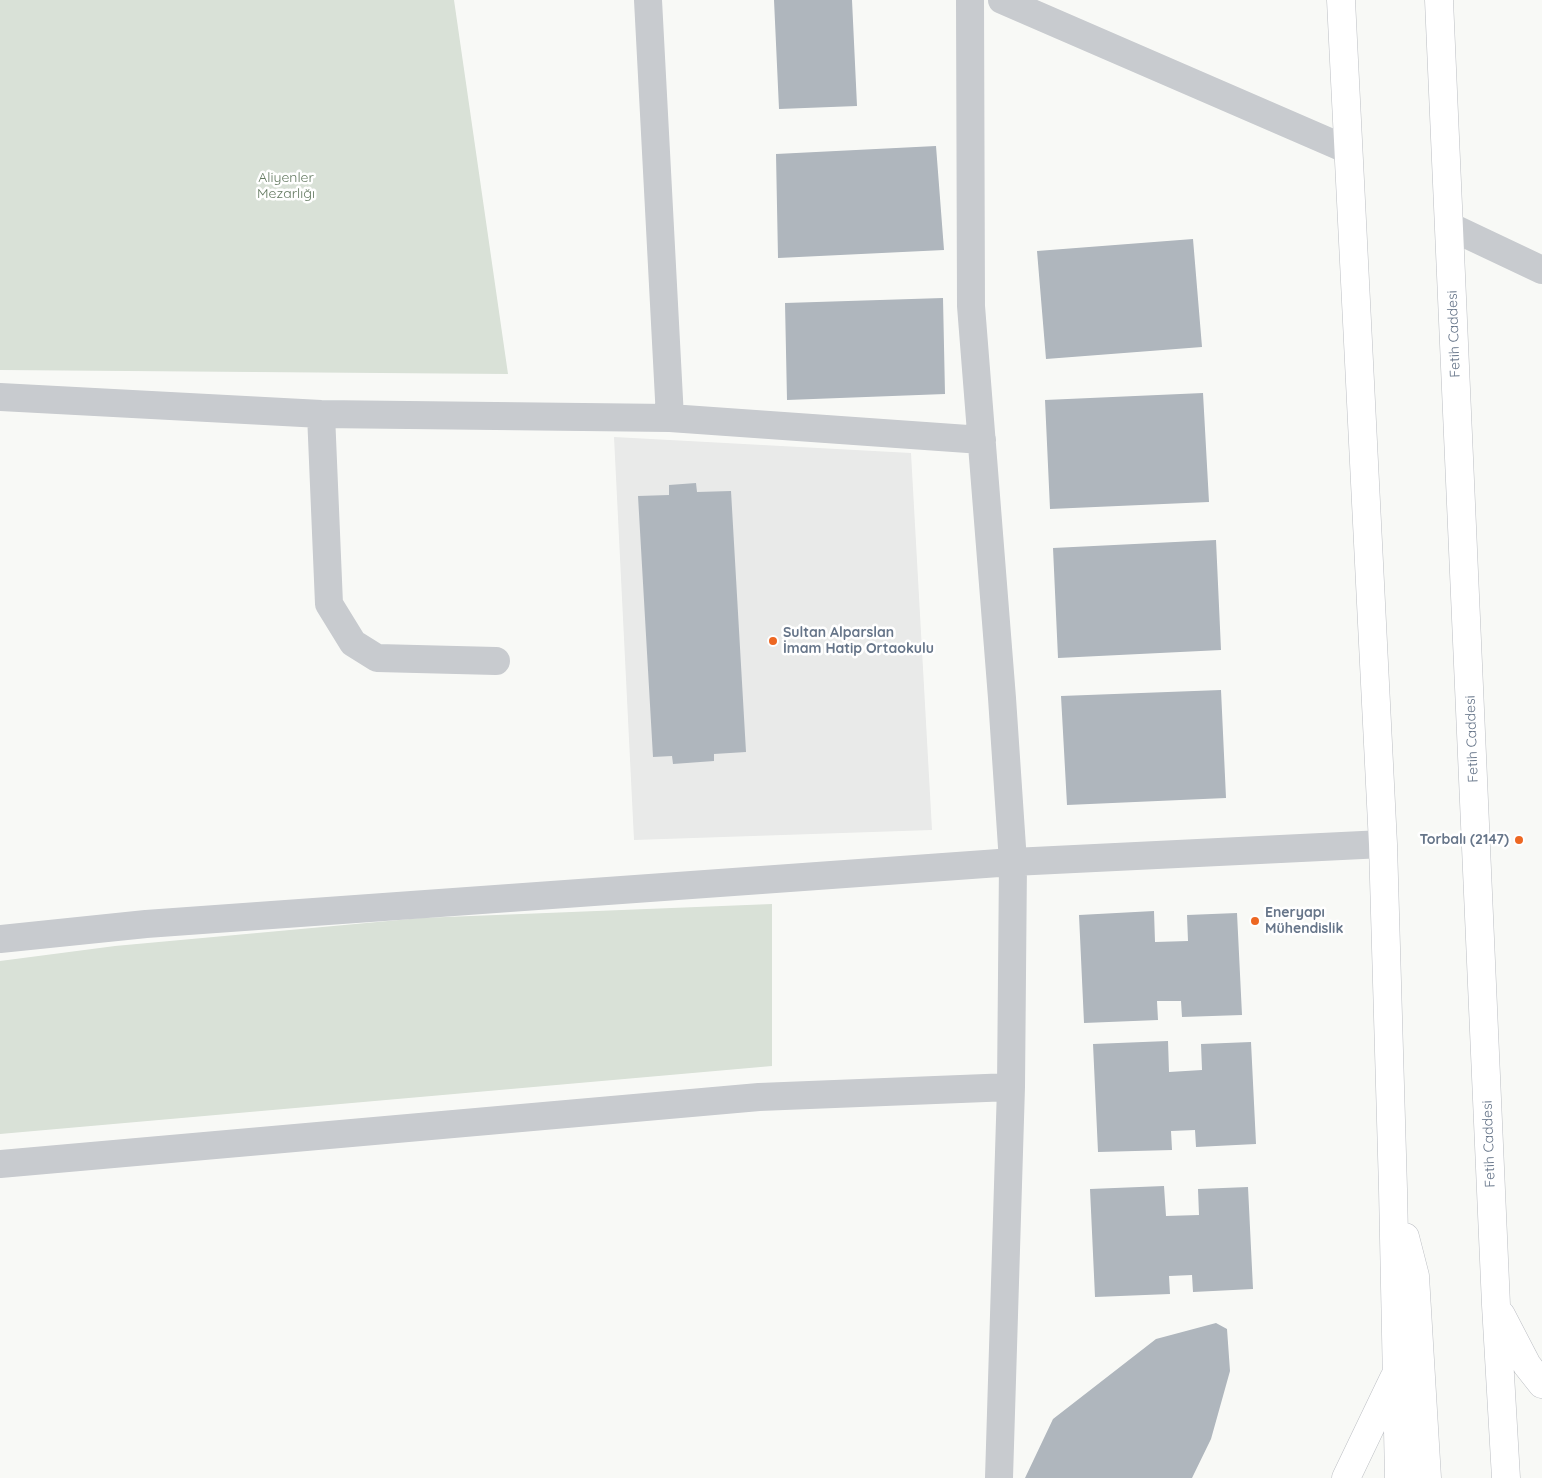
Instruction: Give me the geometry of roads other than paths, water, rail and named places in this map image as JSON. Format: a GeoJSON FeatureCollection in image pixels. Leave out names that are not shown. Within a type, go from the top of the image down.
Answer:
{"type":"FeatureCollection","features":[{"type":"Feature","properties":{"kind":"main road"},"geometry":{"type":"LineString","coordinates":[[1341,0],[1383,844],[1394,1189],[1399,1478]]}},
{"type":"Feature","properties":{"kind":"main road","name":"Fetih Caddesi"},"geometry":{"type":"LineString","coordinates":[[1439,0],[1496,1305],[1506,1478]]}},
{"type":"Feature","properties":{"kind":"main road"},"geometry":{"type":"LineString","coordinates":[[1394,1189],[1415,1276],[1427,1478]]}},
{"type":"Feature","properties":{"kind":"main road"},"geometry":{"type":"LineString","coordinates":[[1496,1305],[1527,1365],[1542,1384]]}},
{"type":"Feature","properties":{"kind":"main road"},"geometry":{"type":"LineString","coordinates":[[1346,1478],[1396,1375]]}},
{"type":"Feature","properties":{"kind":"street"},"geometry":{"type":"LineString","coordinates":[[648,0],[670,418]]}},
{"type":"Feature","properties":{"kind":"street"},"geometry":{"type":"LineString","coordinates":[[970,0],[971,306],[1013,862],[1012,1087],[1000,1478]]}},
{"type":"Feature","properties":{"kind":"street"},"geometry":{"type":"LineString","coordinates":[[1002,0],[1348,150]]}},
{"type":"Feature","properties":{"kind":"street"},"geometry":{"type":"LineString","coordinates":[[1450,226],[1542,270]]}},
{"type":"Feature","properties":{"kind":"street"},"geometry":{"type":"LineString","coordinates":[[0,397],[321,414],[670,418],[982,440]]}},
{"type":"Feature","properties":{"kind":"street"},"geometry":{"type":"LineString","coordinates":[[321,414],[329,604],[353,644],[377,658],[496,661]]}},
{"type":"Feature","properties":{"kind":"street"},"geometry":{"type":"LineString","coordinates":[[0,939],[146,924],[1013,862],[1383,844]]}},
{"type":"Feature","properties":{"kind":"street"},"geometry":{"type":"LineString","coordinates":[[0,1164],[759,1097],[1012,1087]]}},
{"type":"Feature","properties":{"kind":"place","name":"Sultan Alparslan İmam Hatip Ortaokulu"},"geometry":{"type":"Point","coordinates":[773,641]}},
{"type":"Feature","properties":{"kind":"place","name":"Torbalı (2147)"},"geometry":{"type":"Point","coordinates":[1519,840]}},
{"type":"Feature","properties":{"kind":"place","name":"Eneryapı Mühendislik"},"geometry":{"type":"Point","coordinates":[1255,921]}},
{"type":"Feature","properties":{"kind":"park label","name":"Aliyenler Mezarlığı"},"geometry":{"type":"Point","coordinates":[286,186]}}]}
